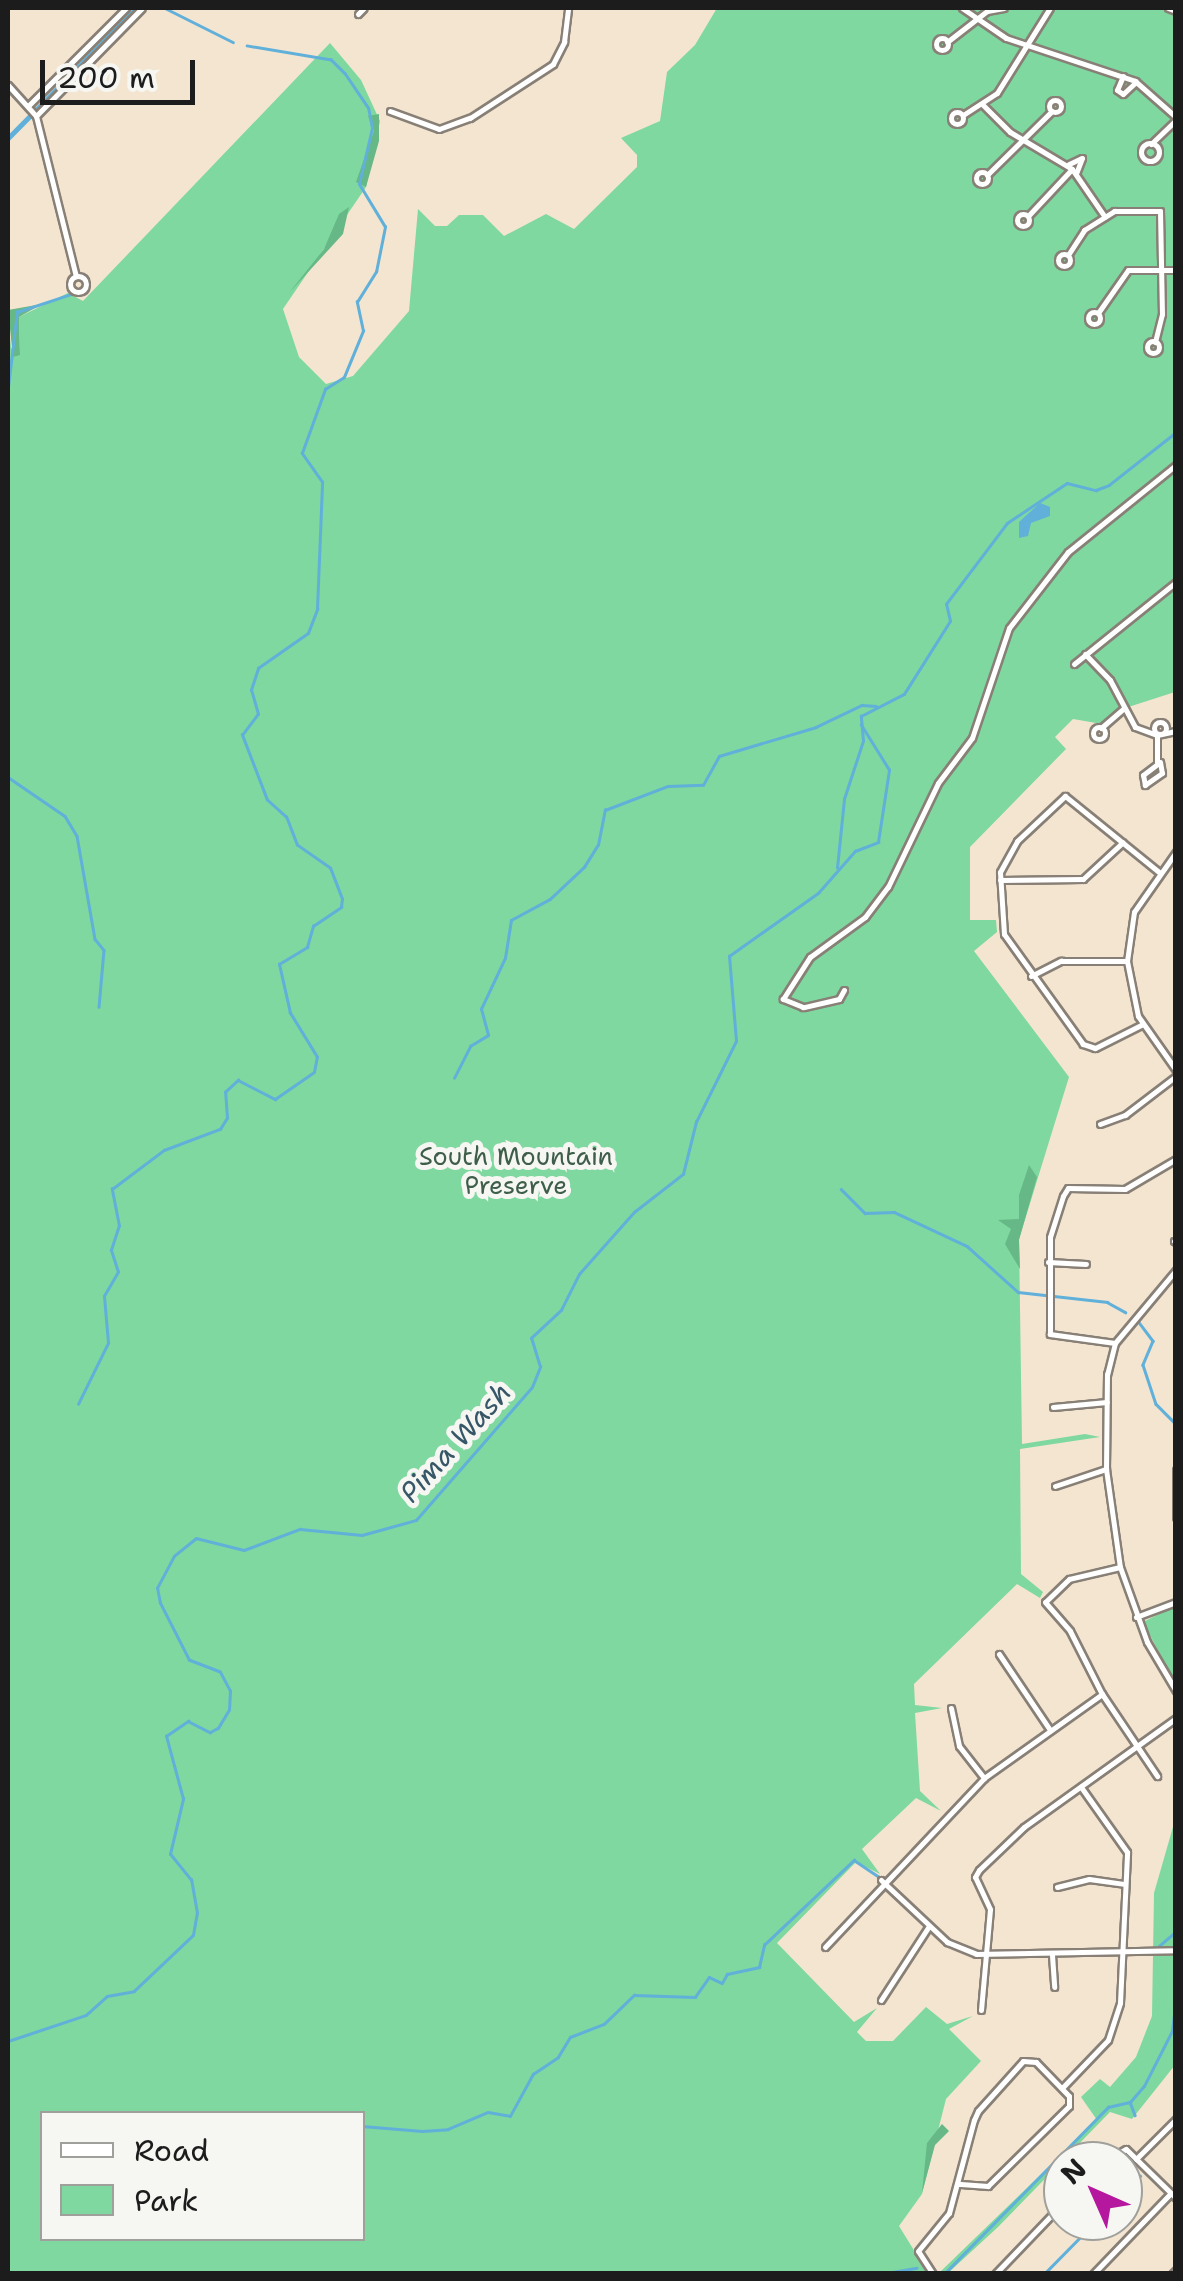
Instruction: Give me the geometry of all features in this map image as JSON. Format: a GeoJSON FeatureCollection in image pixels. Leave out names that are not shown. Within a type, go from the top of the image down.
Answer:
{"type":"FeatureCollection","features":[{"type":"Feature","properties":{"kind":"street"},"geometry":{"type":"LineString","coordinates":[[32,111],[126,8]]}},
{"type":"Feature","properties":{"kind":"street"},"geometry":{"type":"LineString","coordinates":[[32,111],[142,8]]}},
{"type":"Feature","properties":{"kind":"street"},"geometry":{"type":"LineString","coordinates":[[358,14],[364,8]]}},
{"type":"Feature","properties":{"kind":"street"},"geometry":{"type":"LineString","coordinates":[[390,111],[439,128],[470,118],[553,64],[564,42],[568,8]]}},
{"type":"Feature","properties":{"kind":"street"},"geometry":{"type":"LineString","coordinates":[[962,8],[978,22],[1026,45],[1136,82],[1176,119],[1151,144]]}},
{"type":"Feature","properties":{"kind":"street"},"geometry":{"type":"LineString","coordinates":[[948,42],[1004,8]]}},
{"type":"Feature","properties":{"kind":"street"},"geometry":{"type":"LineString","coordinates":[[962,115],[983,106],[1050,8]]}},
{"type":"Feature","properties":{"kind":"street"},"geometry":{"type":"LineString","coordinates":[[1168,8],[1176,11]]}},
{"type":"Feature","properties":{"kind":"street"},"geometry":{"type":"LineString","coordinates":[[1123,76],[1118,90],[1123,94],[1136,82]]}},
{"type":"Feature","properties":{"kind":"street"},"geometry":{"type":"LineString","coordinates":[[8,85],[32,111],[76,276]]}},
{"type":"Feature","properties":{"kind":"street"},"geometry":{"type":"LineString","coordinates":[[983,106],[1024,140],[1072,169],[1105,216]]}},
{"type":"Feature","properties":{"kind":"street"},"geometry":{"type":"LineString","coordinates":[[987,174],[1052,111]]}},
{"type":"Feature","properties":{"kind":"street"},"geometry":{"type":"LineString","coordinates":[[1028,216],[1072,169]]}},
{"type":"Feature","properties":{"kind":"street"},"geometry":{"type":"LineString","coordinates":[[1068,255],[1084,230],[1105,216],[1123,208],[1160,211],[1158,269],[1162,314],[1155,342]]}},
{"type":"Feature","properties":{"kind":"street"},"geometry":{"type":"LineString","coordinates":[[1098,313],[1123,273],[1176,270]]}},
{"type":"Feature","properties":{"kind":"street"},"geometry":{"type":"LineString","coordinates":[[844,990],[840,999],[803,1007],[784,999],[816,951],[872,911],[901,864],[938,782],[972,738],[1009,628],[1068,552],[1176,465]]}},
{"type":"Feature","properties":{"kind":"street"},"geometry":{"type":"LineString","coordinates":[[1074,664],[1176,582]]}},
{"type":"Feature","properties":{"kind":"street"},"geometry":{"type":"LineString","coordinates":[[1085,654],[1110,680],[1135,727],[1159,735],[1176,731]]}},
{"type":"Feature","properties":{"kind":"street"},"geometry":{"type":"LineString","coordinates":[[1101,728],[1124,708]]}},
{"type":"Feature","properties":{"kind":"street"},"geometry":{"type":"LineString","coordinates":[[1157,762],[1164,770],[1146,784],[1142,777],[1157,762],[1159,735]]}},
{"type":"Feature","properties":{"kind":"street"},"geometry":{"type":"LineString","coordinates":[[1142,1024],[1089,1050],[1031,976],[1004,934],[1000,880],[1017,841],[1065,796],[1159,872]]}},
{"type":"Feature","properties":{"kind":"street"},"geometry":{"type":"LineString","coordinates":[[1000,880],[1082,880],[1123,842]]}},
{"type":"Feature","properties":{"kind":"street"},"geometry":{"type":"LineString","coordinates":[[1100,1124],[1125,1115],[1176,1072],[1142,1024],[1127,961],[1134,912],[1176,852]]}},
{"type":"Feature","properties":{"kind":"street"},"geometry":{"type":"LineString","coordinates":[[1031,976],[1061,962],[1127,961]]}},
{"type":"Feature","properties":{"kind":"street"},"geometry":{"type":"LineString","coordinates":[[1116,1343],[1050,1334],[1048,1262],[1068,1188],[1125,1189],[1176,1160]]}},
{"type":"Feature","properties":{"kind":"street"},"geometry":{"type":"LineString","coordinates":[[1048,1262],[1086,1264]]}},
{"type":"Feature","properties":{"kind":"street"},"geometry":{"type":"LineString","coordinates":[[1176,1270],[1116,1343],[1107,1402],[1106,1469],[1120,1567],[1136,1617],[1176,1691]]}},
{"type":"Feature","properties":{"kind":"street"},"geometry":{"type":"LineString","coordinates":[[1053,1407],[1107,1402]]}},
{"type":"Feature","properties":{"kind":"street"},"geometry":{"type":"LineString","coordinates":[[1055,1486],[1106,1469]]}},
{"type":"Feature","properties":{"kind":"street"},"geometry":{"type":"LineString","coordinates":[[1174,1472],[1176,1517]]}},
{"type":"Feature","properties":{"kind":"street"},"geometry":{"type":"LineString","coordinates":[[1120,1567],[1069,1579],[1045,1602],[1070,1630],[1102,1694],[1157,1776]]}},
{"type":"Feature","properties":{"kind":"street"},"geometry":{"type":"LineString","coordinates":[[1136,1617],[1176,1602]]}},
{"type":"Feature","properties":{"kind":"street"},"geometry":{"type":"LineString","coordinates":[[999,1654],[1050,1730]]}},
{"type":"Feature","properties":{"kind":"street"},"geometry":{"type":"LineString","coordinates":[[825,1947],[881,1880],[984,1778],[1102,1694]]}},
{"type":"Feature","properties":{"kind":"street"},"geometry":{"type":"LineString","coordinates":[[952,1708],[959,1746],[984,1778]]}},
{"type":"Feature","properties":{"kind":"street"},"geometry":{"type":"LineString","coordinates":[[981,2010],[989,1899],[975,1877],[1024,1827],[1176,1718]]}},
{"type":"Feature","properties":{"kind":"street"},"geometry":{"type":"LineString","coordinates":[[1062,2088],[1119,2018],[1118,1951],[1127,1852],[1080,1787]]}},
{"type":"Feature","properties":{"kind":"street"},"geometry":{"type":"LineString","coordinates":[[1122,1844],[1132,1840]]}},
{"type":"Feature","properties":{"kind":"street"},"geometry":{"type":"LineString","coordinates":[[1058,1887],[1089,1879],[1124,1884]]}},
{"type":"Feature","properties":{"kind":"street"},"geometry":{"type":"LineString","coordinates":[[881,1880],[948,1942],[985,1956],[1176,1950]]}},
{"type":"Feature","properties":{"kind":"street"},"geometry":{"type":"LineString","coordinates":[[881,2000],[929,1926]]}},
{"type":"Feature","properties":{"kind":"street"},"geometry":{"type":"LineString","coordinates":[[1052,1954],[1054,1987]]}},
{"type":"Feature","properties":{"kind":"street"},"geometry":{"type":"LineString","coordinates":[[934,2274],[918,2251],[946,2221],[978,2111],[1029,2058],[1072,2101],[988,2186],[958,2184]]}},
{"type":"Feature","properties":{"kind":"street"},"geometry":{"type":"LineString","coordinates":[[1143,2152],[1176,2120]]}},
{"type":"Feature","properties":{"kind":"street"},"geometry":{"type":"LineString","coordinates":[[1092,2274],[1173,2196],[1143,2166]]}},
{"type":"Feature","properties":{"kind":"street"},"geometry":{"type":"LineString","coordinates":[[995,2274],[1043,2225]]}},
{"type":"Feature","properties":{"kind":"green space","name":"South Mountain Preserve"},"geometry":{"type":"Polygon","coordinates":[[[717,8],[1175,8],[1175,692],[1119,710],[1102,724],[1073,719],[1055,737],[1066,749],[970,847],[970,920],[996,920],[997,932],[974,951],[1069,1077],[1019,1239],[1022,1444],[1085,1434],[1100,1437],[1020,1449],[1021,1574],[1043,1592],[1040,1598],[1017,1584],[914,1684],[915,1705],[942,1708],[915,1713],[920,1791],[941,1811],[916,1798],[862,1849],[880,1874],[856,1862],[777,1943],[854,2022],[877,2008],[857,2032],[866,2041],[893,2041],[926,2007],[947,2024],[973,2016],[949,2029],[981,2061],[946,2099],[922,2194],[899,2226],[928,2273],[8,2273],[8,312],[11,348],[20,355],[19,317],[68,293],[83,301],[330,43],[361,80],[380,121],[366,187],[283,309],[299,357],[326,384],[353,376],[409,311],[418,209],[435,226],[447,226],[459,215],[483,215],[504,236],[546,214],[574,229],[637,167],[637,155],[621,138],[660,121],[667,72],[695,45],[717,8]]]}},
{"type":"Feature","properties":{"kind":"green space"},"geometry":{"type":"Polygon","coordinates":[[[379,114],[379,141],[366,187],[356,182],[374,131],[368,116],[379,114]]]}},
{"type":"Feature","properties":{"kind":"green space"},"geometry":{"type":"Polygon","coordinates":[[[349,207],[343,234],[289,293],[324,249],[339,214],[349,207]]]}},
{"type":"Feature","properties":{"kind":"green space"},"geometry":{"type":"Polygon","coordinates":[[[42,304],[19,317],[20,355],[13,357],[8,310],[42,304]]]}},
{"type":"Feature","properties":{"kind":"green space"},"geometry":{"type":"Polygon","coordinates":[[[1029,1165],[1037,1177],[1019,1240],[1020,1269],[1005,1244],[1011,1229],[998,1220],[1019,1219],[1019,1195],[1029,1165]]]}},
{"type":"Feature","properties":{"kind":"green space"},"geometry":{"type":"Polygon","coordinates":[[[1175,1606],[1175,1683],[1143,1622],[1175,1606]]]}},
{"type":"Feature","properties":{"kind":"green space"},"geometry":{"type":"Polygon","coordinates":[[[1175,1820],[1175,2065],[1132,2119],[1110,2112],[1082,2141],[1075,2141],[1097,2120],[1081,2097],[1100,2079],[1110,2087],[1136,2057],[1152,2016],[1154,1893],[1175,1820]]]}},
{"type":"Feature","properties":{"kind":"green space"},"geometry":{"type":"Polygon","coordinates":[[[942,2124],[949,2131],[935,2145],[922,2193],[927,2143],[942,2124]]]}},
{"type":"Feature","properties":{"kind":"green space"},"geometry":{"type":"Polygon","coordinates":[[[1043,2172],[1043,2181],[998,2227],[948,2273],[939,2273],[1043,2172]]]}},
{"type":"Feature","properties":{"kind":"water"},"geometry":{"type":"Polygon","coordinates":[[[1040,503],[1050,507],[1050,516],[1031,523],[1028,536],[1019,538],[1019,522],[1040,503]]]}},
{"type":"Feature","properties":{"kind":"waterway"},"geometry":{"type":"LineString","coordinates":[[8,138],[136,8]]}},
{"type":"Feature","properties":{"kind":"waterway"},"geometry":{"type":"LineString","coordinates":[[165,8],[233,42]]}},
{"type":"Feature","properties":{"kind":"waterway"},"geometry":{"type":"LineString","coordinates":[[78,1404],[108,1343],[104,1296],[118,1272],[111,1250],[119,1226],[112,1189],[164,1150],[220,1129],[227,1118],[225,1092],[238,1080],[275,1099],[314,1072],[317,1057],[290,1013],[279,964],[307,947],[313,926],[341,907],[342,899],[330,868],[297,845],[286,817],[267,800],[242,735],[258,714],[251,690],[258,668],[308,633],[317,609],[322,482],[302,453],[325,389],[344,377],[363,331],[357,302],[376,272],[385,227],[359,184],[372,128],[368,108],[345,74],[331,60],[247,46]]}},
{"type":"Feature","properties":{"kind":"waterway"},"geometry":{"type":"LineString","coordinates":[[8,387],[17,312],[71,294]]}},
{"type":"Feature","properties":{"kind":"waterway","name":"Pima Wash"},"geometry":{"type":"LineString","coordinates":[[837,868],[844,799],[863,741],[861,716],[904,694],[950,621],[946,604],[1007,523],[1067,483],[1096,490],[1109,485],[1176,432]]}},
{"type":"Feature","properties":{"kind":"waterway"},"geometry":{"type":"LineString","coordinates":[[8,538],[8,570]]}},
{"type":"Feature","properties":{"kind":"waterway"},"geometry":{"type":"LineString","coordinates":[[454,1078],[470,1046],[488,1035],[481,1009],[505,958],[511,920],[550,899],[584,867],[598,845],[605,810],[668,786],[703,785],[719,756],[816,727],[862,705],[876,706]]}},
{"type":"Feature","properties":{"kind":"waterway","name":"Pima Wash"},"geometry":{"type":"LineString","coordinates":[[8,2041],[86,2015],[107,1996],[134,1991],[193,1935],[197,1913],[191,1880],[170,1854],[183,1799],[166,1736],[188,1721],[210,1732],[218,1728],[229,1710],[230,1691],[220,1672],[189,1660],[160,1603],[157,1588],[174,1556],[196,1538],[244,1550],[300,1529],[362,1535],[416,1520],[532,1387],[540,1367],[531,1338],[561,1310],[579,1274],[634,1212],[683,1174],[696,1122],[736,1041],[729,956],[818,893],[855,851],[878,842],[889,770],[861,725]]}},
{"type":"Feature","properties":{"kind":"waterway"},"geometry":{"type":"LineString","coordinates":[[8,777],[65,816],[77,836],[95,939],[104,950],[99,1007]]}},
{"type":"Feature","properties":{"kind":"waterway"},"geometry":{"type":"LineString","coordinates":[[841,1189],[865,1213],[894,1212],[967,1246],[1018,1292],[1107,1302],[1125,1312]]}},
{"type":"Feature","properties":{"kind":"waterway"},"geometry":{"type":"LineString","coordinates":[[1138,1321],[1153,1341],[1143,1365],[1156,1404],[1176,1424]]}},
{"type":"Feature","properties":{"kind":"waterway"},"geometry":{"type":"LineString","coordinates":[[365,2126],[422,2131],[448,2129],[488,2112],[510,2116],[533,2074],[558,2057],[570,2037],[604,2024],[634,1995],[695,1997],[709,1977],[722,1983],[727,1974],[759,1967],[764,1945],[854,1860],[879,1877]]}},
{"type":"Feature","properties":{"kind":"waterway"},"geometry":{"type":"LineString","coordinates":[[1159,1946],[1176,1931]]}},
{"type":"Feature","properties":{"kind":"waterway"},"geometry":{"type":"LineString","coordinates":[[945,2273],[1108,2107],[1130,2102],[1144,2086],[1172,2031],[1176,1998]]}},
{"type":"Feature","properties":{"kind":"waterway"},"geometry":{"type":"LineString","coordinates":[[1130,2102],[1135,2115]]}},
{"type":"Feature","properties":{"kind":"waterway"},"geometry":{"type":"LineString","coordinates":[[1044,2274],[1076,2241]]}},
{"type":"Feature","properties":{"kind":"waterway"},"geometry":{"type":"LineString","coordinates":[[881,2274],[916,2268]]}},
{"type":"Feature","properties":{"kind":"waterway"},"geometry":{"type":"LineString","coordinates":[[802,2274],[807,2274]]}}]}
